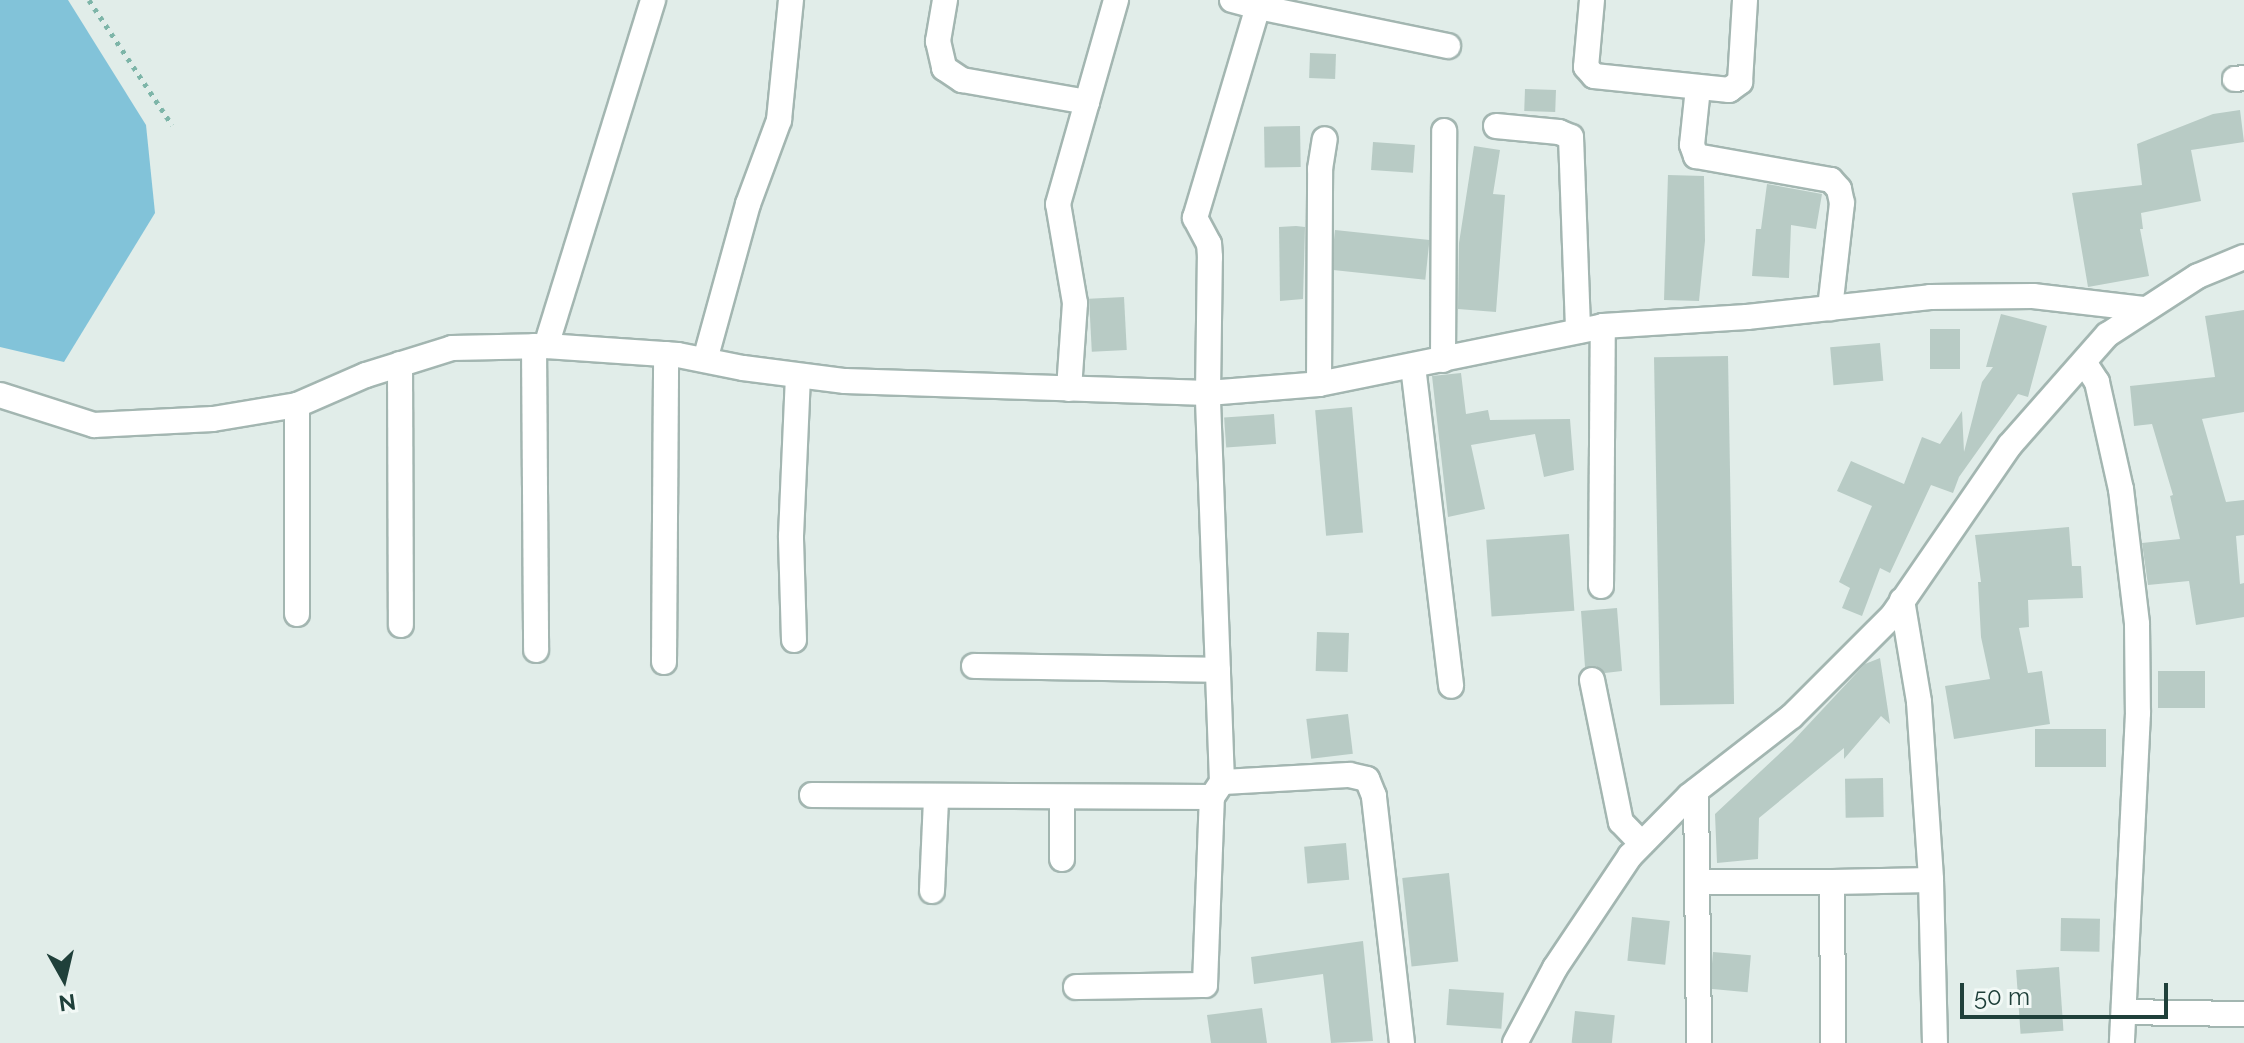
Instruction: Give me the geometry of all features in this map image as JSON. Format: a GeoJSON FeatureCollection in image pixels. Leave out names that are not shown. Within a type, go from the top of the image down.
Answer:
{"type":"FeatureCollection","features":[{"type":"Feature","properties":{"kind":"street"},"geometry":{"type":"LineString","coordinates":[[536,650],[540,346],[653,0]]}},
{"type":"Feature","properties":{"kind":"street"},"geometry":{"type":"LineString","coordinates":[[705,360],[748,204],[779,120],[791,0]]}},
{"type":"Feature","properties":{"kind":"street"},"geometry":{"type":"LineString","coordinates":[[945,0],[938,41],[944,68],[962,80],[1087,102]]}},
{"type":"Feature","properties":{"kind":"street"},"geometry":{"type":"LineString","coordinates":[[1069,389],[1075,303],[1058,204],[1116,0]]}},
{"type":"Feature","properties":{"kind":"street"},"geometry":{"type":"LineString","coordinates":[[1232,0],[1448,46]]}},
{"type":"Feature","properties":{"kind":"street"},"geometry":{"type":"LineString","coordinates":[[1592,0],[1586,67],[1589,73],[1729,90],[1740,82],[1745,0]]}},
{"type":"Feature","properties":{"kind":"street"},"geometry":{"type":"LineString","coordinates":[[1076,987],[1205,985],[1217,790],[1218,670],[1208,393],[1210,257],[1209,244],[1195,218],[1259,4]]}},
{"type":"Feature","properties":{"kind":"street"},"geometry":{"type":"LineString","coordinates":[[1698,88],[1692,145],[1696,156],[1831,180],[1839,189],[1842,203],[1830,308]]}},
{"type":"Feature","properties":{"kind":"street"},"geometry":{"type":"LineString","coordinates":[[1496,126],[1559,132],[1571,137],[1578,331]]}},
{"type":"Feature","properties":{"kind":"street"},"geometry":{"type":"LineString","coordinates":[[1443,360],[1444,131]]}},
{"type":"Feature","properties":{"kind":"street"},"geometry":{"type":"LineString","coordinates":[[1319,384],[1320,169],[1325,139]]}},
{"type":"Feature","properties":{"kind":"street"},"geometry":{"type":"LineString","coordinates":[[1515,1043],[1555,968],[1642,844],[1696,791],[1792,716],[1902,600],[2010,445],[2107,335],[2198,276],[2244,257]]}},
{"type":"Feature","properties":{"kind":"street"},"geometry":{"type":"LineString","coordinates":[[0,395],[94,425],[213,419],[297,405],[400,364],[452,348],[540,346],[666,354],[845,381],[1208,393],[1319,384],[1603,326],[1747,317],[1930,297],[2033,296],[2143,309]]}},
{"type":"Feature","properties":{"kind":"street"},"geometry":{"type":"LineString","coordinates":[[1601,586],[1603,326]]}},
{"type":"Feature","properties":{"kind":"street"},"geometry":{"type":"LineString","coordinates":[[664,662],[666,354]]}},
{"type":"Feature","properties":{"kind":"street"},"geometry":{"type":"LineString","coordinates":[[2084,362],[2097,382],[2121,489],[2137,624],[2138,713],[2122,1043]]}},
{"type":"Feature","properties":{"kind":"street"},"geometry":{"type":"LineString","coordinates":[[400,364],[401,625]]}},
{"type":"Feature","properties":{"kind":"street"},"geometry":{"type":"LineString","coordinates":[[1413,366],[1451,686]]}},
{"type":"Feature","properties":{"kind":"street"},"geometry":{"type":"LineString","coordinates":[[794,640],[791,536],[798,376]]}},
{"type":"Feature","properties":{"kind":"street"},"geometry":{"type":"LineString","coordinates":[[297,405],[297,614]]}},
{"type":"Feature","properties":{"kind":"street"},"geometry":{"type":"LineString","coordinates":[[1902,600],[1919,702],[1931,880],[1935,1043]]}},
{"type":"Feature","properties":{"kind":"street"},"geometry":{"type":"LineString","coordinates":[[974,666],[1218,670]]}},
{"type":"Feature","properties":{"kind":"street"},"geometry":{"type":"LineString","coordinates":[[1592,680],[1621,822],[1642,844]]}},
{"type":"Feature","properties":{"kind":"street"},"geometry":{"type":"LineString","coordinates":[[812,795],[1062,798],[1217,790],[1349,775],[1367,779],[1374,796],[1402,1043]]}},
{"type":"Feature","properties":{"kind":"street"},"geometry":{"type":"LineString","coordinates":[[1696,791],[1699,1043]]}},
{"type":"Feature","properties":{"kind":"street"},"geometry":{"type":"LineString","coordinates":[[932,891],[936,798]]}},
{"type":"Feature","properties":{"kind":"street"},"geometry":{"type":"LineString","coordinates":[[1062,798],[1062,859]]}},
{"type":"Feature","properties":{"kind":"street"},"geometry":{"type":"LineString","coordinates":[[1697,882],[1931,880]]}},
{"type":"Feature","properties":{"kind":"street"},"geometry":{"type":"LineString","coordinates":[[1832,882],[1833,1043]]}},
{"type":"Feature","properties":{"kind":"street"},"geometry":{"type":"LineString","coordinates":[[2124,1012],[2244,1014]]}},
{"type":"Feature","properties":{"kind":"path"},"geometry":{"type":"LineString","coordinates":[[89,0],[172,125]]}},
{"type":"Feature","properties":{"kind":"water"},"geometry":{"type":"Polygon","coordinates":[[[0,0],[68,0],[146,125],[155,213],[64,362],[0,347],[0,0]]]}},
{"type":"Feature","properties":{"kind":"building"},"geometry":{"type":"Polygon","coordinates":[[[1310,53],[1336,54],[1335,79],[1309,78],[1310,53]]]}},
{"type":"Feature","properties":{"kind":"building"},"geometry":{"type":"Polygon","coordinates":[[[1525,89],[1556,90],[1555,112],[1524,111],[1525,89]]]}},
{"type":"Feature","properties":{"kind":"building"},"geometry":{"type":"Polygon","coordinates":[[[2240,110],[2244,142],[2191,150],[2201,201],[2141,213],[2143,229],[2140,229],[2149,276],[2088,287],[2072,193],[2142,185],[2137,144],[2213,114],[2240,110]]]}},
{"type":"Feature","properties":{"kind":"building"},"geometry":{"type":"Polygon","coordinates":[[[1300,126],[1301,167],[1265,168],[1264,127],[1300,126]]]}},
{"type":"Feature","properties":{"kind":"building"},"geometry":{"type":"Polygon","coordinates":[[[1373,142],[1415,145],[1413,173],[1371,170],[1373,142]]]}},
{"type":"Feature","properties":{"kind":"building"},"geometry":{"type":"Polygon","coordinates":[[[1474,146],[1500,150],[1493,194],[1505,195],[1496,312],[1458,309],[1459,243],[1474,146]]]}},
{"type":"Feature","properties":{"kind":"building"},"geometry":{"type":"Polygon","coordinates":[[[1668,175],[1704,176],[1705,241],[1699,301],[1664,300],[1668,175]]]}},
{"type":"Feature","properties":{"kind":"building"},"geometry":{"type":"Polygon","coordinates":[[[1767,184],[1822,194],[1816,229],[1791,225],[1789,278],[1752,276],[1756,229],[1761,229],[1767,184]]]}},
{"type":"Feature","properties":{"kind":"building"},"geometry":{"type":"Polygon","coordinates":[[[1279,227],[1305,227],[1303,299],[1280,301],[1279,227]]]}},
{"type":"Feature","properties":{"kind":"building"},"geometry":{"type":"Polygon","coordinates":[[[1335,230],[1429,240],[1425,280],[1331,270],[1335,230]]]}},
{"type":"Feature","properties":{"kind":"building"},"geometry":{"type":"Polygon","coordinates":[[[1124,297],[1127,350],[1092,352],[1089,299],[1124,297]]]}},
{"type":"Feature","properties":{"kind":"building"},"geometry":{"type":"Polygon","coordinates":[[[2244,310],[2244,412],[2202,419],[2226,502],[2244,500],[2244,535],[2236,536],[2240,584],[2244,583],[2244,617],[2196,625],[2189,581],[2148,585],[2142,543],[2180,539],[2170,496],[2173,495],[2152,424],[2134,426],[2130,386],[2215,377],[2205,316],[2244,310]]]}},
{"type":"Feature","properties":{"kind":"building"},"geometry":{"type":"Polygon","coordinates":[[[2001,314],[2047,326],[2028,397],[2018,394],[1959,477],[1953,493],[1931,485],[1890,573],[1880,568],[1862,616],[1842,608],[1850,588],[1839,582],[1872,506],[1837,491],[1851,461],[1904,484],[1922,437],[1940,444],[1962,411],[1964,452],[1982,382],[1993,367],[1986,367],[2001,314]]]}},
{"type":"Feature","properties":{"kind":"building"},"geometry":{"type":"Polygon","coordinates":[[[1930,329],[1960,329],[1960,369],[1930,369],[1930,329]]]}},
{"type":"Feature","properties":{"kind":"building"},"geometry":{"type":"Polygon","coordinates":[[[1880,343],[1883,381],[1834,385],[1830,347],[1880,343]]]}},
{"type":"Feature","properties":{"kind":"building"},"geometry":{"type":"Polygon","coordinates":[[[1728,356],[1734,704],[1660,705],[1654,357],[1728,356]]]}},
{"type":"Feature","properties":{"kind":"building"},"geometry":{"type":"Polygon","coordinates":[[[1461,373],[1466,414],[1488,410],[1490,420],[1570,419],[1574,470],[1544,477],[1535,434],[1471,445],[1485,509],[1448,517],[1432,376],[1461,373]]]}},
{"type":"Feature","properties":{"kind":"building"},"geometry":{"type":"Polygon","coordinates":[[[1352,407],[1363,533],[1326,536],[1315,410],[1352,407]]]}},
{"type":"Feature","properties":{"kind":"building"},"geometry":{"type":"Polygon","coordinates":[[[1274,414],[1276,444],[1226,447],[1224,417],[1274,414]]]}},
{"type":"Feature","properties":{"kind":"building"},"geometry":{"type":"Polygon","coordinates":[[[2069,527],[2072,566],[2081,566],[2083,598],[2028,600],[2029,627],[2019,628],[2028,673],[2042,671],[2050,724],[1954,739],[1945,686],[1990,679],[1981,637],[1978,582],[1981,582],[1975,535],[2069,527]]]}},
{"type":"Feature","properties":{"kind":"building"},"geometry":{"type":"Polygon","coordinates":[[[1569,534],[1574,611],[1492,617],[1486,540],[1569,534]]]}},
{"type":"Feature","properties":{"kind":"building"},"geometry":{"type":"Polygon","coordinates":[[[1617,608],[1622,671],[1605,673],[1596,666],[1585,667],[1581,611],[1617,608]]]}},
{"type":"Feature","properties":{"kind":"building"},"geometry":{"type":"Polygon","coordinates":[[[1317,632],[1349,633],[1348,672],[1316,671],[1317,632]]]}},
{"type":"Feature","properties":{"kind":"building"},"geometry":{"type":"Polygon","coordinates":[[[1880,658],[1890,724],[1881,716],[1844,759],[1844,748],[1759,818],[1758,859],[1717,863],[1715,814],[1792,742],[1865,664],[1880,658]]]}},
{"type":"Feature","properties":{"kind":"building"},"geometry":{"type":"Polygon","coordinates":[[[2158,671],[2205,671],[2205,708],[2158,708],[2158,671]]]}},
{"type":"Feature","properties":{"kind":"building"},"geometry":{"type":"Polygon","coordinates":[[[1348,714],[1353,754],[1311,759],[1306,719],[1348,714]]]}},
{"type":"Feature","properties":{"kind":"building"},"geometry":{"type":"Polygon","coordinates":[[[2035,729],[2106,729],[2106,767],[2035,767],[2035,729]]]}},
{"type":"Feature","properties":{"kind":"building"},"geometry":{"type":"Polygon","coordinates":[[[1883,778],[1884,817],[1846,818],[1845,779],[1883,778]]]}},
{"type":"Feature","properties":{"kind":"building"},"geometry":{"type":"Polygon","coordinates":[[[1346,843],[1349,880],[1307,884],[1304,847],[1346,843]]]}},
{"type":"Feature","properties":{"kind":"building"},"geometry":{"type":"Polygon","coordinates":[[[1449,873],[1458,962],[1412,966],[1402,878],[1449,873]]]}},
{"type":"Feature","properties":{"kind":"building"},"geometry":{"type":"Polygon","coordinates":[[[1632,917],[1670,921],[1665,965],[1627,961],[1632,917]]]}},
{"type":"Feature","properties":{"kind":"building"},"geometry":{"type":"Polygon","coordinates":[[[2061,918],[2100,919],[2099,952],[2060,951],[2061,918]]]}},
{"type":"Feature","properties":{"kind":"building"},"geometry":{"type":"Polygon","coordinates":[[[1363,941],[1373,1041],[1331,1043],[1323,974],[1254,984],[1251,957],[1363,941]]]}},
{"type":"Feature","properties":{"kind":"building"},"geometry":{"type":"Polygon","coordinates":[[[1713,952],[1751,955],[1748,992],[1710,989],[1713,952]]]}},
{"type":"Feature","properties":{"kind":"building"},"geometry":{"type":"Polygon","coordinates":[[[2059,967],[2063,1031],[2021,1034],[2016,970],[2059,967]]]}},
{"type":"Feature","properties":{"kind":"building"},"geometry":{"type":"Polygon","coordinates":[[[1449,989],[1504,993],[1501,1029],[1446,1025],[1449,989]]]}},
{"type":"Feature","properties":{"kind":"building"},"geometry":{"type":"Polygon","coordinates":[[[1262,1008],[1267,1043],[1211,1043],[1207,1015],[1262,1008]]]}},
{"type":"Feature","properties":{"kind":"building"},"geometry":{"type":"Polygon","coordinates":[[[1575,1011],[1615,1015],[1612,1043],[1572,1043],[1575,1011]]]}}]}
